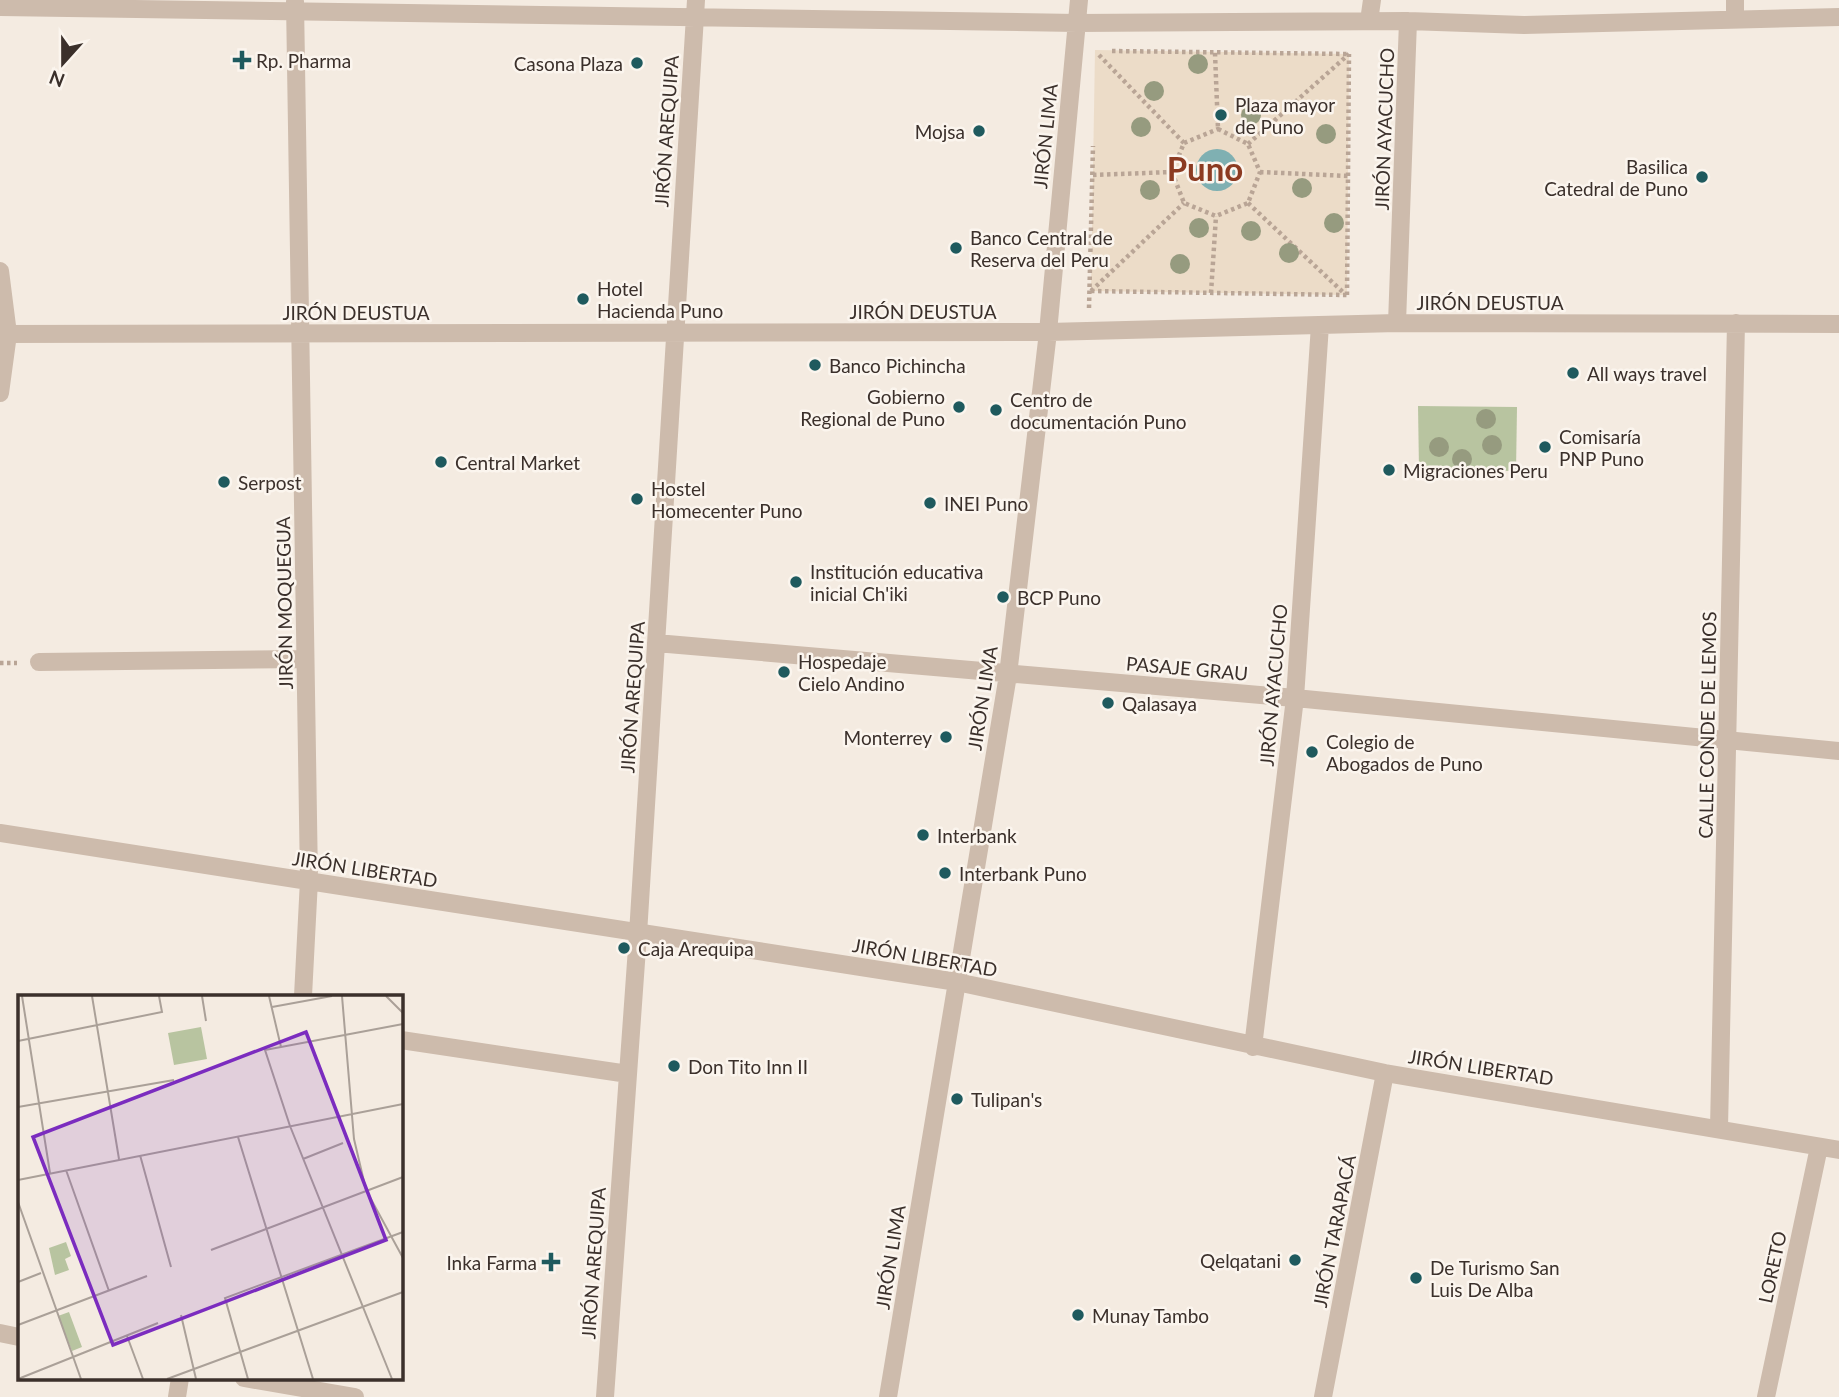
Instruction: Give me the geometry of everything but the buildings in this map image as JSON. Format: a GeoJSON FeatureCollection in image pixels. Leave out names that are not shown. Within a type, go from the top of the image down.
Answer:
{"type":"FeatureCollection","features":[{"type":"Feature","properties":{"kind":"street","name":"JIRÓN LIMA"},"geometry":{"type":"LineString","coordinates":[[888,1397],[1008,675],[1048,332],[1079,0]]}},
{"type":"Feature","properties":{"kind":"street","name":"JIRÓN AYACUCHO"},"geometry":{"type":"LineString","coordinates":[[1369,21],[1372,0]]}},
{"type":"Feature","properties":{"kind":"street","name":"JIRÓN MOQUEGUA"},"geometry":{"type":"LineString","coordinates":[[295,6],[309,880],[303,995]]}},
{"type":"Feature","properties":{"kind":"street"},"geometry":{"type":"LineString","coordinates":[[0,7],[695,9],[1077,23],[1408,21],[1524,24],[1735,9],[1839,17]]}},
{"type":"Feature","properties":{"kind":"street","name":"JIRÓN AREQUIPA"},"geometry":{"type":"LineString","coordinates":[[604,1397],[638,934],[695,9]]}},
{"type":"Feature","properties":{"kind":"street","name":"JIRÓN AYACUCHO"},"geometry":{"type":"LineString","coordinates":[[1397,323],[1408,21]]}},
{"type":"Feature","properties":{"kind":"street"},"geometry":{"type":"LineString","coordinates":[[0,271],[4,334],[0,393]]}},
{"type":"Feature","properties":{"kind":"street","name":"JIRÓN DEUSTUA"},"geometry":{"type":"LineString","coordinates":[[4,334],[1048,332],[1397,323],[1839,324]]}},
{"type":"Feature","properties":{"kind":"street","name":"CALLE CONDE DE LEMOS"},"geometry":{"type":"LineString","coordinates":[[1719,1128],[1737,323]]}},
{"type":"Feature","properties":{"kind":"street","name":"JIRÓN AYACUCHO"},"geometry":{"type":"LineString","coordinates":[[1253,1047],[1295,698],[1320,325]]}},
{"type":"Feature","properties":{"kind":"street","name":"PASAJE GRAU"},"geometry":{"type":"LineString","coordinates":[[656,643],[1295,698],[1839,751]]}},
{"type":"Feature","properties":{"kind":"street"},"geometry":{"type":"LineString","coordinates":[[38,662],[305,659]]}},
{"type":"Feature","properties":{"kind":"street","name":"JIRÓN LIBERTAD"},"geometry":{"type":"LineString","coordinates":[[0,833],[957,982],[1385,1073],[1839,1150]]}},
{"type":"Feature","properties":{"kind":"street"},"geometry":{"type":"LineString","coordinates":[[402,1040],[628,1074]]}},
{"type":"Feature","properties":{"kind":"street","name":"JIRÓN TARAPACÁ"},"geometry":{"type":"LineString","coordinates":[[1323,1397],[1385,1073]]}},
{"type":"Feature","properties":{"kind":"street","name":"LORETO"},"geometry":{"type":"LineString","coordinates":[[1766,1397],[1819,1147]]}},
{"type":"Feature","properties":{"kind":"street"},"geometry":{"type":"LineString","coordinates":[[0,1333],[18,1337]]}},
{"type":"Feature","properties":{"kind":"street"},"geometry":{"type":"LineString","coordinates":[[285,1381],[355,1397]]}},
{"type":"Feature","properties":{"kind":"path"},"geometry":{"type":"LineString","coordinates":[[1095,50],[1349,54]]}},
{"type":"Feature","properties":{"kind":"path"},"geometry":{"type":"LineString","coordinates":[[1094,64],[1095,50]]}},
{"type":"Feature","properties":{"kind":"path"},"geometry":{"type":"LineString","coordinates":[[1095,50],[1184,143]]}},
{"type":"Feature","properties":{"kind":"path"},"geometry":{"type":"LineString","coordinates":[[1214,53],[1218,130]]}},
{"type":"Feature","properties":{"kind":"path"},"geometry":{"type":"LineString","coordinates":[[1248,144],[1349,54]]}},
{"type":"Feature","properties":{"kind":"path"},"geometry":{"type":"LineString","coordinates":[[1346,295],[1349,54]]}},
{"type":"Feature","properties":{"kind":"path"},"geometry":{"type":"LineString","coordinates":[[1218,130],[1248,144],[1260,172],[1248,203],[1216,216],[1184,203],[1172,172],[1184,143],[1218,130]]}},
{"type":"Feature","properties":{"kind":"path"},"geometry":{"type":"LineString","coordinates":[[1091,290],[1093,134]]}},
{"type":"Feature","properties":{"kind":"path"},"geometry":{"type":"LineString","coordinates":[[1093,175],[1172,172]]}},
{"type":"Feature","properties":{"kind":"path"},"geometry":{"type":"LineString","coordinates":[[1260,172],[1348,176]]}},
{"type":"Feature","properties":{"kind":"path"},"geometry":{"type":"LineString","coordinates":[[1091,290],[1184,203]]}},
{"type":"Feature","properties":{"kind":"path"},"geometry":{"type":"LineString","coordinates":[[1248,203],[1346,295]]}},
{"type":"Feature","properties":{"kind":"path"},"geometry":{"type":"LineString","coordinates":[[1211,293],[1216,216]]}},
{"type":"Feature","properties":{"kind":"path"},"geometry":{"type":"LineString","coordinates":[[1091,290],[1346,295]]}},
{"type":"Feature","properties":{"kind":"green space"},"geometry":{"type":"Polygon","coordinates":[[[1418,406],[1517,407],[1516,471],[1419,470],[1418,406]]]}},
{"type":"Feature","properties":{"kind":"shaded area","name":"Plaza mayor de Puno"},"geometry":{"type":"Polygon","coordinates":[[[1095,50],[1349,54],[1347,295],[1091,291],[1095,50]]]}},
{"type":"Feature","properties":{"kind":"water"},"geometry":{"type":"Polygon","coordinates":[[[1217,149],[1232,155],[1238,170],[1232,185],[1217,191],[1202,185],[1196,170],[1202,155],[1217,149]]]}},
{"type":"Feature","properties":{"kind":"place","name":"Rp. Pharma"},"geometry":{"type":"Point","coordinates":[242,60]}},
{"type":"Feature","properties":{"kind":"place","name":"Casona Plaza"},"geometry":{"type":"Point","coordinates":[637,63]}},
{"type":"Feature","properties":{"kind":"place","name":"Plaza mayor de Puno"},"geometry":{"type":"Point","coordinates":[1221,115]}},
{"type":"Feature","properties":{"kind":"place","name":"Mojsa"},"geometry":{"type":"Point","coordinates":[979,131]}},
{"type":"Feature","properties":{"kind":"place","name":"Basilica Catedral de Puno"},"geometry":{"type":"Point","coordinates":[1702,177]}},
{"type":"Feature","properties":{"kind":"place","name":"Banco Central de Reserva del Peru"},"geometry":{"type":"Point","coordinates":[956,248]}},
{"type":"Feature","properties":{"kind":"place","name":"Hotel Hacienda Puno"},"geometry":{"type":"Point","coordinates":[583,299]}},
{"type":"Feature","properties":{"kind":"place","name":"Banco Pichincha"},"geometry":{"type":"Point","coordinates":[815,365]}},
{"type":"Feature","properties":{"kind":"place","name":"All ways travel"},"geometry":{"type":"Point","coordinates":[1573,373]}},
{"type":"Feature","properties":{"kind":"place","name":"Gobierno Regional de Puno"},"geometry":{"type":"Point","coordinates":[959,407]}},
{"type":"Feature","properties":{"kind":"place","name":"Centro de documentación Puno"},"geometry":{"type":"Point","coordinates":[996,410]}},
{"type":"Feature","properties":{"kind":"place","name":"Comisaría PNP Puno"},"geometry":{"type":"Point","coordinates":[1545,447]}},
{"type":"Feature","properties":{"kind":"place","name":"Central Market"},"geometry":{"type":"Point","coordinates":[441,462]}},
{"type":"Feature","properties":{"kind":"place","name":"Migraciones Peru"},"geometry":{"type":"Point","coordinates":[1389,470]}},
{"type":"Feature","properties":{"kind":"place","name":"Serpost"},"geometry":{"type":"Point","coordinates":[224,482]}},
{"type":"Feature","properties":{"kind":"place","name":"Hostel Homecenter Puno"},"geometry":{"type":"Point","coordinates":[637,499]}},
{"type":"Feature","properties":{"kind":"place","name":"INEI Puno"},"geometry":{"type":"Point","coordinates":[930,503]}},
{"type":"Feature","properties":{"kind":"place","name":"Institución educativa inicial Ch'iki"},"geometry":{"type":"Point","coordinates":[796,582]}},
{"type":"Feature","properties":{"kind":"place","name":"BCP Puno"},"geometry":{"type":"Point","coordinates":[1003,597]}},
{"type":"Feature","properties":{"kind":"place","name":"Hospedaje Cielo Andino"},"geometry":{"type":"Point","coordinates":[784,672]}},
{"type":"Feature","properties":{"kind":"place","name":"Qalasaya"},"geometry":{"type":"Point","coordinates":[1108,703]}},
{"type":"Feature","properties":{"kind":"place","name":"Monterrey"},"geometry":{"type":"Point","coordinates":[946,737]}},
{"type":"Feature","properties":{"kind":"place","name":"Colegio de Abogados de Puno"},"geometry":{"type":"Point","coordinates":[1312,752]}},
{"type":"Feature","properties":{"kind":"place","name":"Interbank"},"geometry":{"type":"Point","coordinates":[923,835]}},
{"type":"Feature","properties":{"kind":"place","name":"Interbank Puno"},"geometry":{"type":"Point","coordinates":[945,873]}},
{"type":"Feature","properties":{"kind":"place","name":"Caja Arequipa"},"geometry":{"type":"Point","coordinates":[624,948]}},
{"type":"Feature","properties":{"kind":"place","name":"Don Tito Inn II"},"geometry":{"type":"Point","coordinates":[674,1066]}},
{"type":"Feature","properties":{"kind":"place","name":"Tulipan's"},"geometry":{"type":"Point","coordinates":[957,1099]}},
{"type":"Feature","properties":{"kind":"place","name":"Qelqatani"},"geometry":{"type":"Point","coordinates":[1295,1260]}},
{"type":"Feature","properties":{"kind":"place","name":"Inka Farma"},"geometry":{"type":"Point","coordinates":[551,1262]}},
{"type":"Feature","properties":{"kind":"place","name":"De Turismo San Luis De Alba"},"geometry":{"type":"Point","coordinates":[1416,1278]}},
{"type":"Feature","properties":{"kind":"place","name":"Munay Tambo"},"geometry":{"type":"Point","coordinates":[1078,1315]}},
{"type":"Feature","properties":{"kind":"district","name":"Puno"},"geometry":{"type":"Point","coordinates":[1205,168]}}]}
